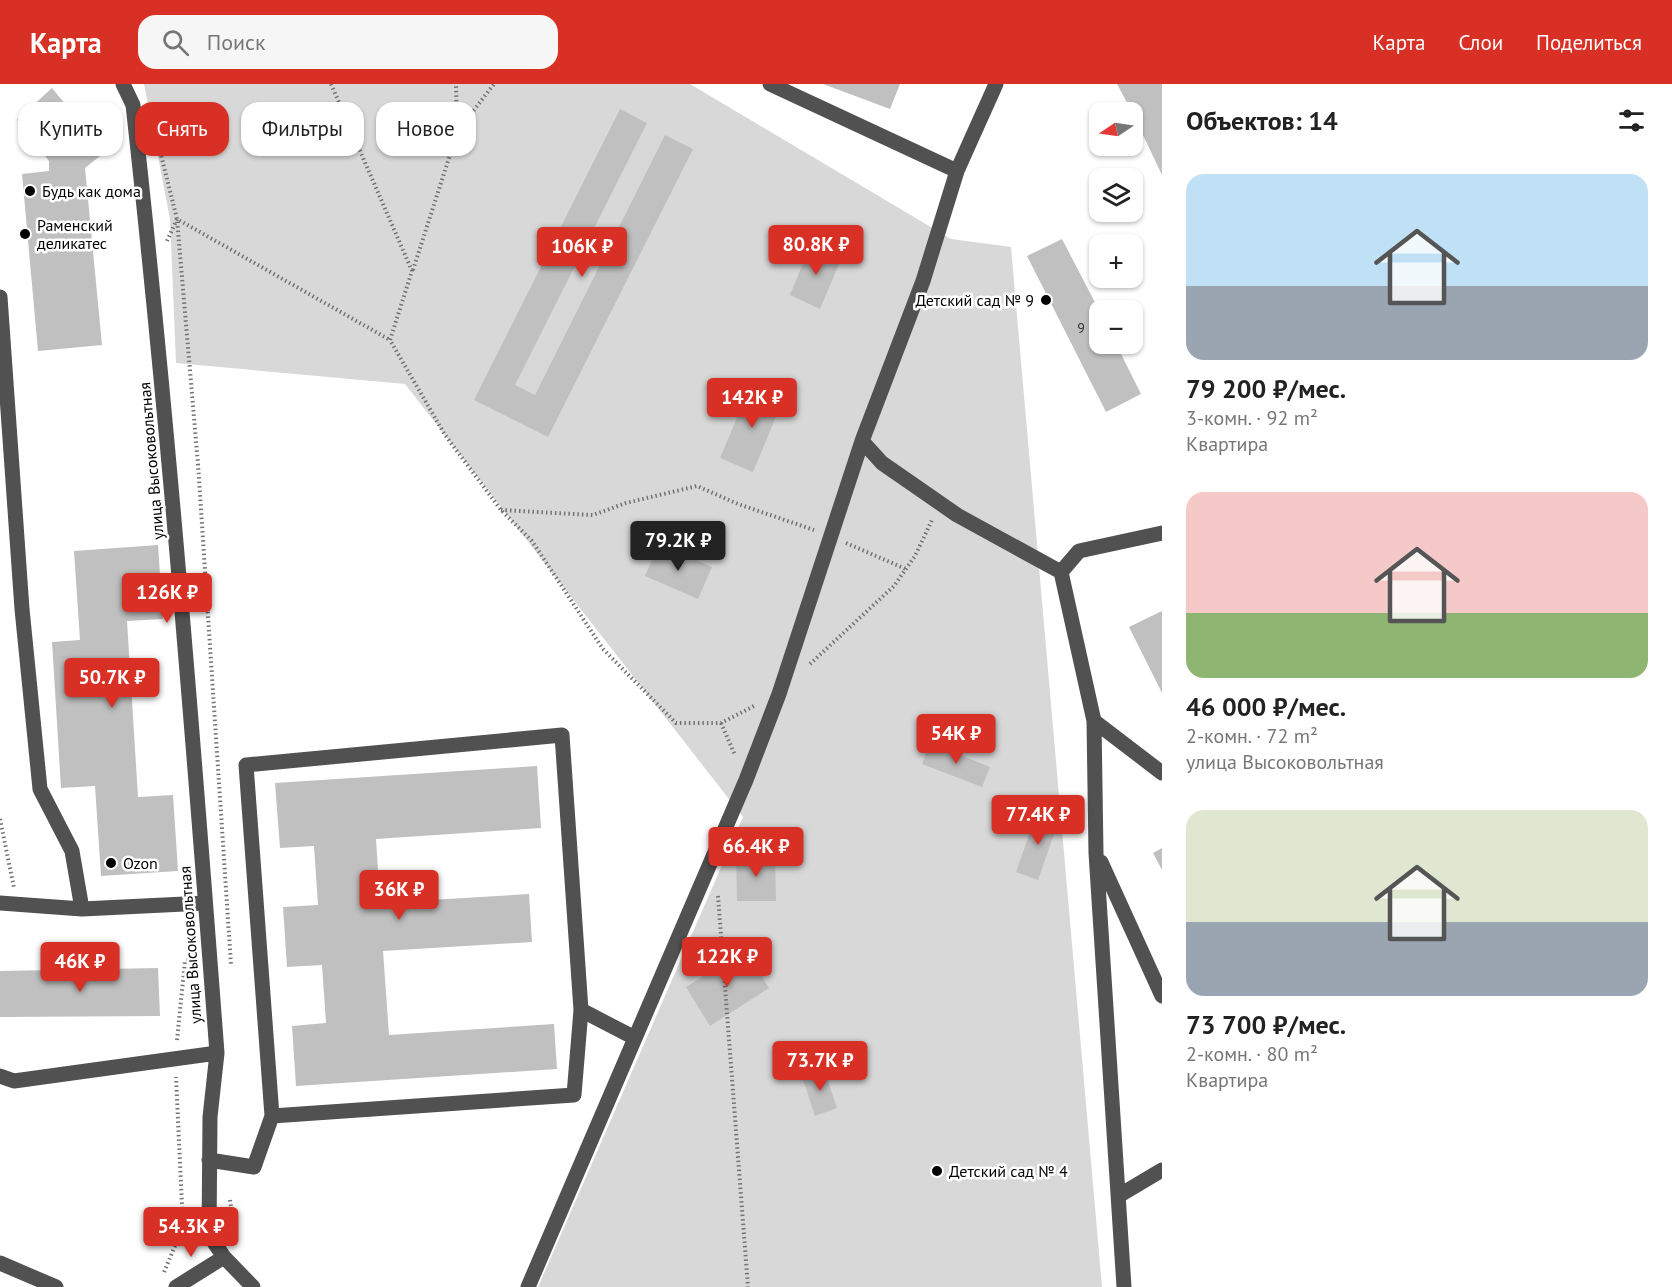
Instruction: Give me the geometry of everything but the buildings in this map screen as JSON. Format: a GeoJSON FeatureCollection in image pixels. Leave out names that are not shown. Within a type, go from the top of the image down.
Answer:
{"type":"FeatureCollection","features":[{"type":"Feature","properties":{"kind":"street","name":"улица Высоковольтная"},"geometry":{"type":"LineString","coordinates":[[123,84],[133,105],[152,273],[177,537],[217,1053],[210,1117],[210,1235],[224,1257],[253,1287]]}},
{"type":"Feature","properties":{"kind":"street"},"geometry":{"type":"LineString","coordinates":[[770,84],[957,171]]}},
{"type":"Feature","properties":{"kind":"street"},"geometry":{"type":"LineString","coordinates":[[528,1287],[746,780],[779,694],[862,441],[922,281],[957,171],[996,84]]}},
{"type":"Feature","properties":{"kind":"street"},"geometry":{"type":"LineString","coordinates":[[0,297],[22,609],[40,789],[72,851],[82,909]]}},
{"type":"Feature","properties":{"kind":"street"},"geometry":{"type":"LineString","coordinates":[[862,441],[882,464],[957,515],[1061,572],[1094,722],[1096,853],[1120,1195],[1124,1287]]}},
{"type":"Feature","properties":{"kind":"street"},"geometry":{"type":"LineString","coordinates":[[1061,572],[1079,550],[1109,542],[1162,533]]}},
{"type":"Feature","properties":{"kind":"street"},"geometry":{"type":"LineString","coordinates":[[1094,722],[1162,773]]}},
{"type":"Feature","properties":{"kind":"street"},"geometry":{"type":"LineString","coordinates":[[209,1160],[254,1167],[272,1116],[246,765],[562,735],[581,1010],[574,1095],[272,1116]]}},
{"type":"Feature","properties":{"kind":"street"},"geometry":{"type":"LineString","coordinates":[[1096,853],[1162,996]]}},
{"type":"Feature","properties":{"kind":"street"},"geometry":{"type":"LineString","coordinates":[[0,903],[82,909],[205,903]]}},
{"type":"Feature","properties":{"kind":"street"},"geometry":{"type":"LineString","coordinates":[[581,1010],[635,1038]]}},
{"type":"Feature","properties":{"kind":"street"},"geometry":{"type":"LineString","coordinates":[[0,1076],[14,1081],[217,1053]]}},
{"type":"Feature","properties":{"kind":"street"},"geometry":{"type":"LineString","coordinates":[[1120,1195],[1162,1170]]}},
{"type":"Feature","properties":{"kind":"street"},"geometry":{"type":"LineString","coordinates":[[176,1287],[224,1257]]}},
{"type":"Feature","properties":{"kind":"street"},"geometry":{"type":"LineString","coordinates":[[0,1263],[56,1287]]}},
{"type":"Feature","properties":{"kind":"path"},"geometry":{"type":"LineString","coordinates":[[331,84],[412,271]]}},
{"type":"Feature","properties":{"kind":"path"},"geometry":{"type":"LineString","coordinates":[[456,84],[456,102]]}},
{"type":"Feature","properties":{"kind":"path"},"geometry":{"type":"LineString","coordinates":[[476,107],[494,84]]}},
{"type":"Feature","properties":{"kind":"path"},"geometry":{"type":"LineString","coordinates":[[390,340],[449,156]]}},
{"type":"Feature","properties":{"kind":"path"},"geometry":{"type":"LineString","coordinates":[[152,273],[177,219],[390,340],[445,435],[501,510],[532,541],[603,649],[676,723],[722,723],[779,694]]}},
{"type":"Feature","properties":{"kind":"path"},"geometry":{"type":"LineString","coordinates":[[501,510],[593,515],[626,503],[697,486],[738,504],[831,536],[906,569]]}},
{"type":"Feature","properties":{"kind":"path"},"geometry":{"type":"LineString","coordinates":[[804,669],[894,586],[906,569],[940,502]]}},
{"type":"Feature","properties":{"kind":"path"},"geometry":{"type":"LineString","coordinates":[[722,723],[746,780]]}},
{"type":"Feature","properties":{"kind":"path"},"geometry":{"type":"LineString","coordinates":[[0,819],[18,906]]}},
{"type":"Feature","properties":{"kind":"path"},"geometry":{"type":"LineString","coordinates":[[717,888],[748,1287]]}},
{"type":"Feature","properties":{"kind":"path"},"geometry":{"type":"LineString","coordinates":[[158,1280],[169,1265],[183,1227],[175,1058],[185,960]]}},
{"type":"Feature","properties":{"kind":"shaded area"},"geometry":{"type":"Polygon","coordinates":[[[144,84],[690,84],[951,239],[1011,247],[1102,1287],[538,1287],[743,817],[405,384],[176,363],[170,219],[158,156],[229,156],[229,102],[147,102],[144,84]]]}},
{"type":"Feature","properties":{"kind":"place","name":"Будь как дома"},"geometry":{"type":"Point","coordinates":[30,191]}},
{"type":"Feature","properties":{"kind":"place","name":"Раменский деликатес"},"geometry":{"type":"Point","coordinates":[25,234]}},
{"type":"Feature","properties":{"kind":"place","name":"Детский сад № 9"},"geometry":{"type":"Point","coordinates":[1046,300]}},
{"type":"Feature","properties":{"kind":"place","name":"Ozon"},"geometry":{"type":"Point","coordinates":[111,863]}},
{"type":"Feature","properties":{"kind":"place","name":"Детский сад № 4"},"geometry":{"type":"Point","coordinates":[937,1171]}}]}
